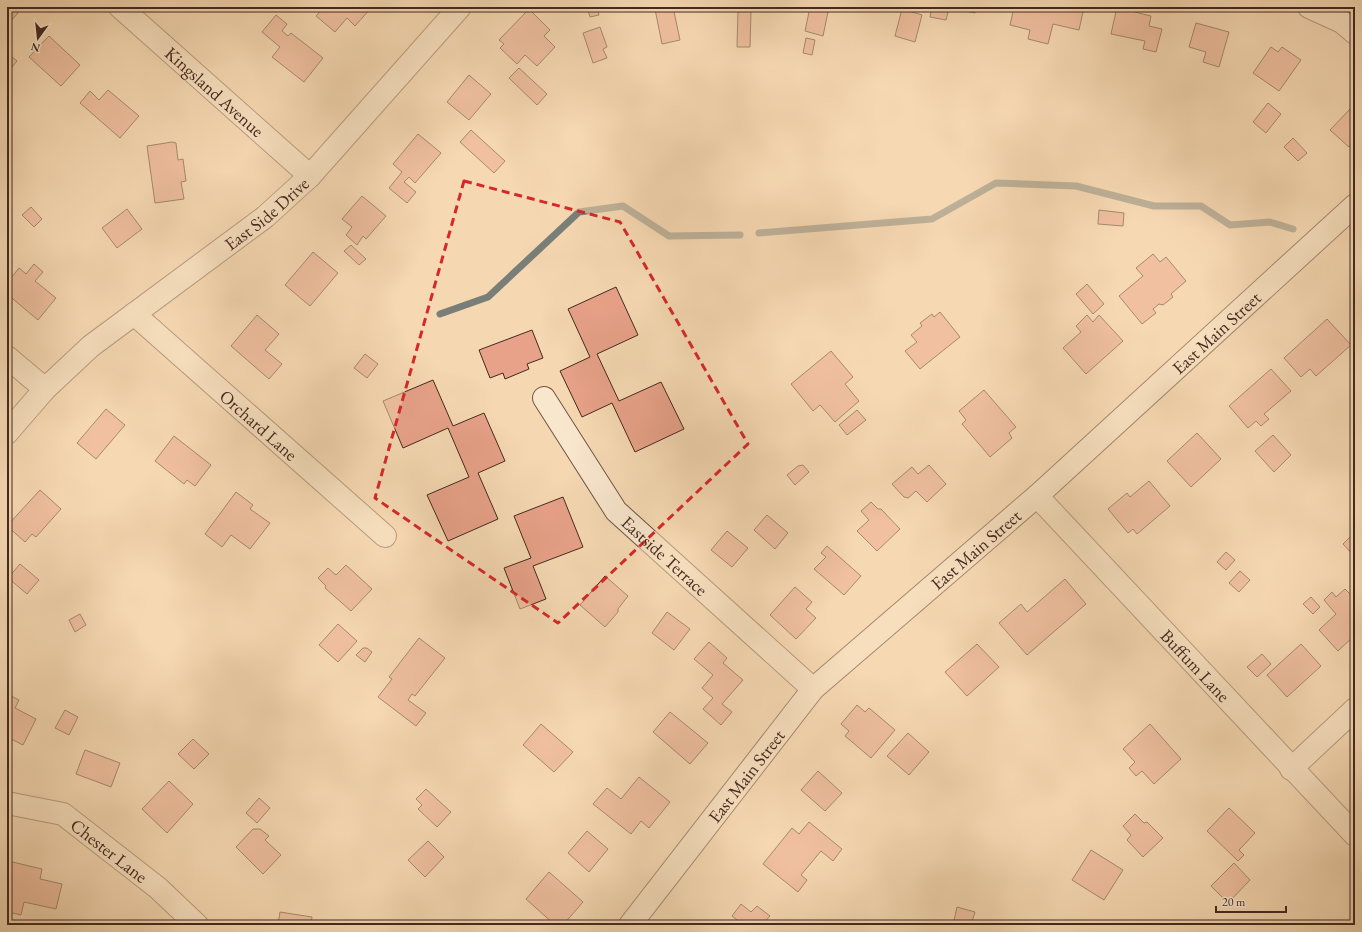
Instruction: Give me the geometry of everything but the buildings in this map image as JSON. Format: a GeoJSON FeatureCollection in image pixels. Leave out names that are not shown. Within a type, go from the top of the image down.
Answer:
{"type":"FeatureCollection","features":[{"type":"Feature","properties":{"kind":"street","name":"Kingsland Avenue"},"geometry":{"type":"LineString","coordinates":[[120,7],[310,176]]}},
{"type":"Feature","properties":{"kind":"street","name":"East Side Drive"},"geometry":{"type":"LineString","coordinates":[[7,432],[45,389],[91,346],[265,216],[310,176],[460,7]]}},
{"type":"Feature","properties":{"kind":"street"},"geometry":{"type":"LineString","coordinates":[[1309,7],[1342,22],[1355,33]]}},
{"type":"Feature","properties":{"kind":"street","name":"East Main Street"},"geometry":{"type":"LineString","coordinates":[[630,925],[813,689],[1037,496],[1355,205]]}},
{"type":"Feature","properties":{"kind":"street","name":"Orchard Lane"},"geometry":{"type":"LineString","coordinates":[[134,314],[385,536]]}},
{"type":"Feature","properties":{"kind":"street"},"geometry":{"type":"LineString","coordinates":[[7,357],[45,389]]}},
{"type":"Feature","properties":{"kind":"street","name":"Eastside Terrace"},"geometry":{"type":"LineString","coordinates":[[544,398],[616,511],[813,689]]}},
{"type":"Feature","properties":{"kind":"street","name":"Buffum Lane"},"geometry":{"type":"LineString","coordinates":[[1037,496],[1291,769],[1355,835]]}},
{"type":"Feature","properties":{"kind":"street"},"geometry":{"type":"LineString","coordinates":[[1291,769],[1355,709]]}},
{"type":"Feature","properties":{"kind":"street","name":"Chester Lane"},"geometry":{"type":"LineString","coordinates":[[7,803],[64,814],[158,888],[197,925]]}},
{"type":"Feature","properties":{"kind":"highlighted area"},"geometry":{"type":"Polygon","coordinates":[[[464,181],[620,222],[748,444],[558,623],[375,498],[464,181]]]}},
{"type":"Feature","properties":{"kind":"waterway"},"geometry":{"type":"LineString","coordinates":[[759,233],[932,219],[996,183],[1076,186],[1154,206],[1201,206],[1230,225],[1270,222],[1293,229]]}},
{"type":"Feature","properties":{"kind":"waterway"},"geometry":{"type":"LineString","coordinates":[[440,314],[488,297],[579,212],[623,206],[669,236],[740,235]]}}]}
